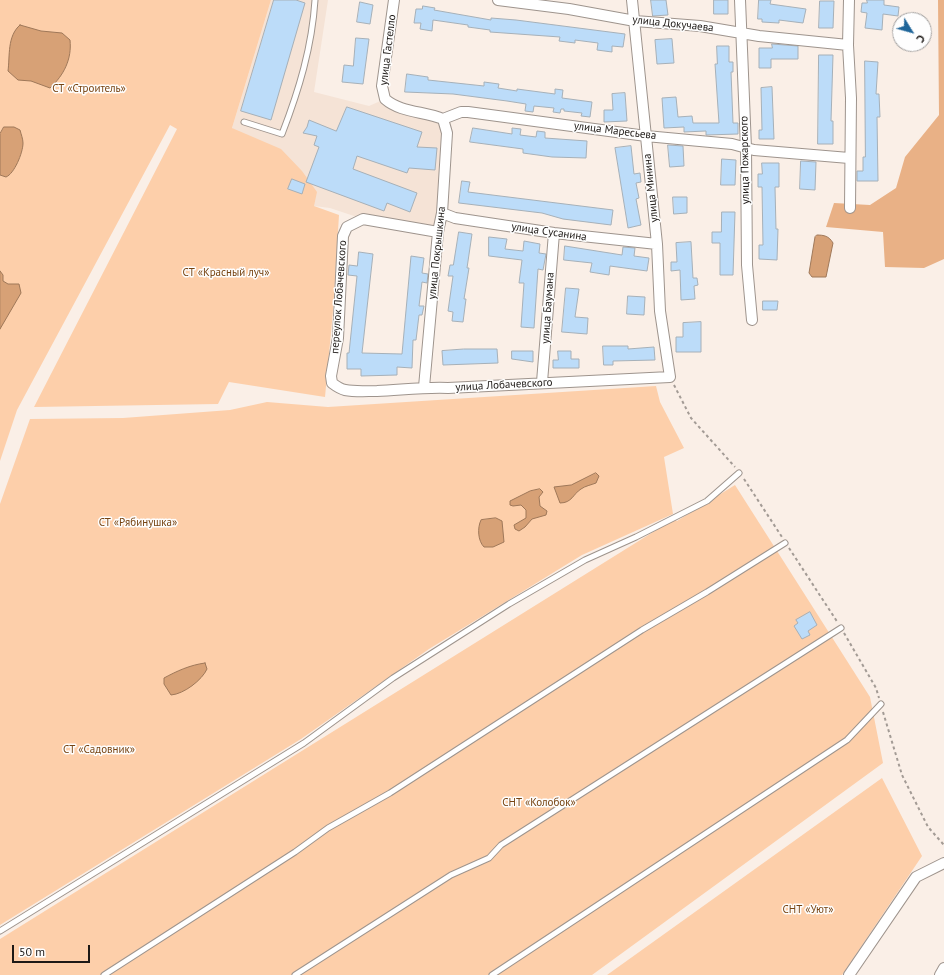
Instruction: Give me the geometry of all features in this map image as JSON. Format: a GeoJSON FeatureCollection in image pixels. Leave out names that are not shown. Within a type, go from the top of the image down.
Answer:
{"type":"FeatureCollection","features":[{"type":"Feature","properties":{"kind":"street","name":"улица Гастелло"},"geometry":{"type":"LineString","coordinates":[[394,0],[382,86],[386,99],[399,108],[434,115],[443,119]]}},
{"type":"Feature","properties":{"kind":"street","name":"улица Докучаева"},"geometry":{"type":"LineString","coordinates":[[498,0],[569,9],[635,21],[700,26],[740,33],[848,45]]}},
{"type":"Feature","properties":{"kind":"street","name":"улица Минина"},"geometry":{"type":"LineString","coordinates":[[632,0],[657,244],[660,311],[670,377]]}},
{"type":"Feature","properties":{"kind":"street","name":"улица Пожарского"},"geometry":{"type":"LineString","coordinates":[[740,0],[740,33],[746,148],[747,265],[752,320]]}},
{"type":"Feature","properties":{"kind":"street"},"geometry":{"type":"LineString","coordinates":[[849,0],[848,45],[851,98],[849,158],[850,208]]}},
{"type":"Feature","properties":{"kind":"street","name":"улица Маресьева"},"geometry":{"type":"LineString","coordinates":[[443,119],[461,112],[468,112],[646,136],[732,144],[746,148],[849,158]]}},
{"type":"Feature","properties":{"kind":"street","name":"улица Покрышкина"},"geometry":{"type":"LineString","coordinates":[[424,387],[438,232],[442,213],[447,133],[443,119]]}},
{"type":"Feature","properties":{"kind":"street","name":"улица Сусанина"},"geometry":{"type":"LineString","coordinates":[[442,213],[455,218],[554,233],[657,244]]}},
{"type":"Feature","properties":{"kind":"street","name":"переулок Лобачевского"},"geometry":{"type":"LineString","coordinates":[[338,387],[332,382],[331,376],[338,338],[343,236],[347,227],[363,219],[438,232]]}},
{"type":"Feature","properties":{"kind":"street","name":"улица Баумана"},"geometry":{"type":"LineString","coordinates":[[542,382],[554,233]]}},
{"type":"Feature","properties":{"kind":"street","name":"улица Лобачевского"},"geometry":{"type":"LineString","coordinates":[[338,387],[344,390],[356,391],[408,390],[424,387],[448,388],[542,382],[670,377]]}},
{"type":"Feature","properties":{"kind":"street"},"geometry":{"type":"LineString","coordinates":[[849,975],[916,877],[944,863]]}},
{"type":"Feature","properties":{"kind":"street"},"geometry":{"type":"LineString","coordinates":[[940,975],[944,968]]}},
{"type":"Feature","properties":{"kind":"lane"},"geometry":{"type":"LineString","coordinates":[[244,122],[282,134],[299,91],[314,20],[315,0]]}},
{"type":"Feature","properties":{"kind":"lane"},"geometry":{"type":"LineString","coordinates":[[0,931],[304,743],[393,678],[509,604],[585,560],[636,537],[707,501],[739,473]]}},
{"type":"Feature","properties":{"kind":"lane"},"geometry":{"type":"LineString","coordinates":[[104,975],[295,852],[328,828],[390,793],[642,630],[707,592],[785,543]]}},
{"type":"Feature","properties":{"kind":"lane"},"geometry":{"type":"LineString","coordinates":[[295,975],[451,875],[489,858],[501,845],[841,628]]}},
{"type":"Feature","properties":{"kind":"lane"},"geometry":{"type":"LineString","coordinates":[[492,975],[847,740],[881,704]]}},
{"type":"Feature","properties":{"kind":"path"},"geometry":{"type":"LineString","coordinates":[[670,377],[691,418],[739,473],[841,628],[876,688],[902,775],[928,828],[944,845]]}},
{"type":"Feature","properties":{"kind":"shaded area"},"geometry":{"type":"Polygon","coordinates":[[[271,0],[328,0],[314,92],[369,106],[385,99],[443,119],[438,232],[363,219],[330,208],[314,206],[232,128],[271,0]]]}},
{"type":"Feature","properties":{"kind":"shaded area"},"geometry":{"type":"Polygon","coordinates":[[[938,0],[944,0],[944,259],[924,268],[885,267],[883,232],[826,227],[834,203],[870,205],[896,188],[905,157],[939,115],[938,0]]]}},
{"type":"Feature","properties":{"kind":"shaded area"},"geometry":{"type":"Polygon","coordinates":[[[20,25],[41,31],[62,33],[70,40],[70,54],[66,66],[59,78],[50,88],[31,81],[18,80],[8,71],[11,40],[20,25]]]}},
{"type":"Feature","properties":{"kind":"shaded area"},"geometry":{"type":"Polygon","coordinates":[[[4,127],[14,127],[20,130],[23,143],[18,163],[12,172],[6,177],[0,175],[0,134],[4,127]]]}},
{"type":"Feature","properties":{"kind":"shaded area"},"geometry":{"type":"Polygon","coordinates":[[[817,235],[826,236],[833,243],[826,277],[812,277],[809,273],[815,237],[817,235]]]}},
{"type":"Feature","properties":{"kind":"shaded area"},"geometry":{"type":"Polygon","coordinates":[[[0,271],[3,275],[3,281],[8,284],[19,284],[21,293],[0,329],[0,271]]]}},
{"type":"Feature","properties":{"kind":"shaded area"},"geometry":{"type":"Polygon","coordinates":[[[596,473],[599,476],[596,483],[586,486],[578,491],[567,502],[560,503],[554,487],[571,485],[596,473]]]}},
{"type":"Feature","properties":{"kind":"shaded area"},"geometry":{"type":"Polygon","coordinates":[[[540,489],[543,492],[539,497],[540,506],[547,511],[546,515],[532,519],[519,531],[515,529],[514,525],[526,518],[526,510],[521,505],[510,505],[510,501],[530,491],[540,489]]]}},
{"type":"Feature","properties":{"kind":"shaded area"},"geometry":{"type":"Polygon","coordinates":[[[496,518],[502,521],[504,542],[493,547],[484,547],[480,541],[479,534],[481,520],[496,518]]]}},
{"type":"Feature","properties":{"kind":"shaded area"},"geometry":{"type":"Polygon","coordinates":[[[205,663],[207,669],[197,682],[181,692],[171,695],[164,684],[164,678],[194,665],[205,663]]]}},
{"type":"Feature","properties":{"kind":"green space"},"geometry":{"type":"Polygon","coordinates":[[[0,0],[271,0],[232,128],[281,149],[302,171],[317,192],[314,206],[339,215],[333,311],[325,397],[229,382],[218,404],[34,407],[177,129],[170,125],[17,410],[0,461],[0,0]]]}},
{"type":"Feature","properties":{"kind":"green space"},"geometry":{"type":"Polygon","coordinates":[[[656,386],[660,402],[684,448],[664,457],[673,514],[582,555],[429,649],[301,739],[0,925],[0,504],[30,419],[123,418],[230,410],[267,402],[328,407],[656,386]]]}},
{"type":"Feature","properties":{"kind":"green space","name":"СНТ «Колобок»"},"geometry":{"type":"Polygon","coordinates":[[[735,485],[870,697],[883,763],[592,975],[0,975],[0,939],[674,519],[677,521],[735,485]]]}},
{"type":"Feature","properties":{"kind":"green space","name":"СНТ «Уют»"},"geometry":{"type":"Polygon","coordinates":[[[882,778],[922,856],[842,975],[607,975],[882,778]]]}},
{"type":"Feature","properties":{"kind":"building"},"geometry":{"type":"Polygon","coordinates":[[[274,0],[296,0],[305,3],[271,120],[241,111],[274,0]]]}},
{"type":"Feature","properties":{"kind":"building"},"geometry":{"type":"Polygon","coordinates":[[[651,0],[666,0],[668,15],[653,16],[651,0]]]}},
{"type":"Feature","properties":{"kind":"building"},"geometry":{"type":"Polygon","coordinates":[[[714,0],[728,0],[728,14],[714,14],[714,0]]]}},
{"type":"Feature","properties":{"kind":"building"},"geometry":{"type":"Polygon","coordinates":[[[759,0],[771,0],[770,4],[806,9],[803,23],[779,20],[779,23],[762,22],[762,19],[758,19],[759,0]]]}},
{"type":"Feature","properties":{"kind":"building"},"geometry":{"type":"Polygon","coordinates":[[[867,0],[884,0],[884,5],[899,7],[898,12],[892,12],[892,15],[883,14],[882,30],[865,28],[867,13],[861,12],[862,3],[867,3],[867,0]]]}},
{"type":"Feature","properties":{"kind":"building"},"geometry":{"type":"Polygon","coordinates":[[[820,1],[834,1],[833,28],[819,28],[820,1]]]}},
{"type":"Feature","properties":{"kind":"building"},"geometry":{"type":"Polygon","coordinates":[[[360,2],[373,5],[370,24],[357,22],[360,2]]]}},
{"type":"Feature","properties":{"kind":"building"},"geometry":{"type":"Polygon","coordinates":[[[423,6],[435,8],[434,10],[491,20],[491,18],[516,20],[625,34],[623,47],[612,46],[612,52],[597,50],[598,43],[575,40],[575,43],[559,41],[560,37],[490,32],[490,30],[468,27],[468,25],[433,20],[432,31],[420,29],[421,23],[414,23],[416,9],[422,9],[423,6]]]}},
{"type":"Feature","properties":{"kind":"building"},"geometry":{"type":"Polygon","coordinates":[[[356,38],[369,39],[363,84],[342,82],[344,65],[353,66],[356,38]]]}},
{"type":"Feature","properties":{"kind":"building"},"geometry":{"type":"Polygon","coordinates":[[[672,39],[674,63],[657,64],[655,40],[672,39]]]}},
{"type":"Feature","properties":{"kind":"building"},"geometry":{"type":"Polygon","coordinates":[[[772,44],[798,46],[798,59],[771,59],[771,68],[759,68],[759,48],[772,48],[772,44]]]}},
{"type":"Feature","properties":{"kind":"building"},"geometry":{"type":"Polygon","coordinates":[[[717,46],[729,46],[729,62],[733,62],[733,72],[731,72],[733,123],[738,123],[738,134],[706,135],[706,131],[684,132],[684,127],[664,128],[662,98],[676,97],[678,117],[692,116],[693,123],[719,123],[715,64],[717,64],[717,46]]]}},
{"type":"Feature","properties":{"kind":"building"},"geometry":{"type":"Polygon","coordinates":[[[819,55],[833,55],[831,121],[833,121],[833,144],[818,144],[819,55]]]}},
{"type":"Feature","properties":{"kind":"building"},"geometry":{"type":"Polygon","coordinates":[[[865,61],[878,62],[876,94],[879,94],[880,117],[877,117],[878,181],[857,181],[857,171],[863,171],[863,157],[865,157],[865,61]]]}},
{"type":"Feature","properties":{"kind":"building"},"geometry":{"type":"Polygon","coordinates":[[[407,74],[428,77],[428,80],[484,86],[484,82],[499,84],[498,88],[517,91],[517,89],[555,94],[555,89],[563,90],[562,98],[592,102],[590,117],[581,116],[582,113],[564,111],[564,109],[561,109],[560,113],[553,112],[554,108],[534,106],[533,112],[525,111],[526,104],[507,101],[453,94],[405,92],[407,74]]]}},
{"type":"Feature","properties":{"kind":"building"},"geometry":{"type":"Polygon","coordinates":[[[772,87],[774,139],[759,139],[759,130],[762,130],[761,88],[772,87]]]}},
{"type":"Feature","properties":{"kind":"building"},"geometry":{"type":"Polygon","coordinates":[[[625,93],[627,121],[604,122],[604,110],[613,110],[612,94],[625,93]]]}},
{"type":"Feature","properties":{"kind":"building"},"geometry":{"type":"Polygon","coordinates":[[[347,107],[422,132],[417,147],[437,148],[435,170],[409,168],[407,173],[357,156],[353,169],[417,193],[410,212],[387,203],[384,211],[306,182],[319,147],[314,145],[317,136],[303,133],[309,120],[336,131],[347,107]]]}},
{"type":"Feature","properties":{"kind":"building"},"geometry":{"type":"Polygon","coordinates":[[[473,128],[512,134],[512,128],[521,129],[520,135],[536,137],[537,131],[545,132],[545,138],[587,141],[586,158],[552,157],[523,153],[523,149],[470,142],[473,128]]]}},
{"type":"Feature","properties":{"kind":"building"},"geometry":{"type":"Polygon","coordinates":[[[668,145],[683,146],[684,166],[670,167],[668,145]]]}},
{"type":"Feature","properties":{"kind":"building"},"geometry":{"type":"Polygon","coordinates":[[[631,146],[634,174],[640,173],[641,182],[636,183],[639,198],[636,199],[641,225],[628,228],[615,148],[631,146]]]}},
{"type":"Feature","properties":{"kind":"building"},"geometry":{"type":"Polygon","coordinates":[[[722,159],[736,160],[735,185],[721,185],[722,159]]]}},
{"type":"Feature","properties":{"kind":"building"},"geometry":{"type":"Polygon","coordinates":[[[801,161],[816,162],[815,190],[800,189],[801,161]]]}},
{"type":"Feature","properties":{"kind":"building"},"geometry":{"type":"Polygon","coordinates":[[[762,163],[779,163],[779,187],[775,187],[776,229],[778,229],[777,260],[759,259],[759,245],[763,245],[762,187],[758,187],[758,174],[762,174],[762,163]]]}},
{"type":"Feature","properties":{"kind":"building"},"geometry":{"type":"Polygon","coordinates":[[[292,179],[305,184],[302,194],[288,189],[292,179]]]}},
{"type":"Feature","properties":{"kind":"building"},"geometry":{"type":"Polygon","coordinates":[[[462,181],[470,182],[468,192],[613,210],[611,225],[563,219],[542,213],[459,203],[462,181]]]}},
{"type":"Feature","properties":{"kind":"building"},"geometry":{"type":"Polygon","coordinates":[[[673,197],[687,197],[687,213],[674,214],[673,197]]]}},
{"type":"Feature","properties":{"kind":"building"},"geometry":{"type":"Polygon","coordinates":[[[722,212],[735,212],[733,275],[720,275],[720,243],[712,243],[712,232],[721,232],[722,212]]]}},
{"type":"Feature","properties":{"kind":"building"},"geometry":{"type":"Polygon","coordinates":[[[459,232],[472,234],[467,268],[469,268],[464,299],[466,299],[463,322],[452,321],[453,312],[448,311],[453,276],[448,276],[450,265],[453,265],[459,232]]]}},
{"type":"Feature","properties":{"kind":"building"},"geometry":{"type":"Polygon","coordinates":[[[489,237],[507,239],[505,249],[523,251],[524,241],[540,244],[539,253],[546,254],[543,270],[538,269],[534,328],[521,327],[524,283],[519,283],[522,260],[489,256],[489,237]]]}},
{"type":"Feature","properties":{"kind":"building"},"geometry":{"type":"Polygon","coordinates":[[[691,242],[693,278],[697,278],[698,285],[694,286],[695,299],[681,300],[680,270],[671,271],[671,262],[677,262],[676,243],[691,242]]]}},
{"type":"Feature","properties":{"kind":"building"},"geometry":{"type":"Polygon","coordinates":[[[565,246],[622,255],[623,247],[635,248],[634,256],[649,258],[647,271],[610,266],[609,275],[590,272],[592,263],[564,260],[565,246]]]}},
{"type":"Feature","properties":{"kind":"building"},"geometry":{"type":"Polygon","coordinates":[[[359,252],[373,254],[362,353],[402,354],[411,256],[424,258],[422,273],[428,274],[427,283],[422,282],[419,306],[424,306],[422,315],[419,315],[416,340],[413,340],[412,368],[397,367],[397,375],[361,376],[361,369],[347,369],[347,353],[349,353],[357,276],[348,275],[349,265],[357,266],[359,252]]]}},
{"type":"Feature","properties":{"kind":"building"},"geometry":{"type":"Polygon","coordinates":[[[566,288],[579,289],[575,317],[588,318],[587,334],[562,332],[566,288]]]}},
{"type":"Feature","properties":{"kind":"building"},"geometry":{"type":"Polygon","coordinates":[[[628,296],[645,297],[644,315],[627,314],[628,296]]]}},
{"type":"Feature","properties":{"kind":"building"},"geometry":{"type":"Polygon","coordinates":[[[763,301],[778,301],[777,310],[763,310],[763,301]]]}},
{"type":"Feature","properties":{"kind":"building"},"geometry":{"type":"Polygon","coordinates":[[[701,322],[701,352],[676,352],[676,337],[683,337],[683,323],[701,322]]]}},
{"type":"Feature","properties":{"kind":"building"},"geometry":{"type":"Polygon","coordinates":[[[603,346],[628,346],[628,349],[654,347],[655,360],[613,361],[613,365],[604,365],[603,346]]]}},
{"type":"Feature","properties":{"kind":"building"},"geometry":{"type":"Polygon","coordinates":[[[497,349],[498,363],[443,365],[442,351],[497,349]]]}},
{"type":"Feature","properties":{"kind":"building"},"geometry":{"type":"Polygon","coordinates":[[[512,351],[533,351],[533,362],[512,359],[512,351]]]}},
{"type":"Feature","properties":{"kind":"building"},"geometry":{"type":"Polygon","coordinates":[[[558,351],[571,351],[571,359],[579,359],[579,368],[553,368],[553,360],[558,360],[558,351]]]}},
{"type":"Feature","properties":{"kind":"building"},"geometry":{"type":"Polygon","coordinates":[[[810,612],[817,625],[808,631],[810,635],[802,639],[794,626],[798,623],[796,620],[810,612]]]}},
{"type":"Feature","properties":{"kind":"park label","name":"СТ «Строитель»"},"geometry":{"type":"Point","coordinates":[89,89]}},
{"type":"Feature","properties":{"kind":"park label","name":"СТ «Красный луч»"},"geometry":{"type":"Point","coordinates":[226,273]}},
{"type":"Feature","properties":{"kind":"park label","name":"СТ «Рябинушка»"},"geometry":{"type":"Point","coordinates":[138,523]}},
{"type":"Feature","properties":{"kind":"park label","name":"СТ «Садовник»"},"geometry":{"type":"Point","coordinates":[99,750]}}]}
